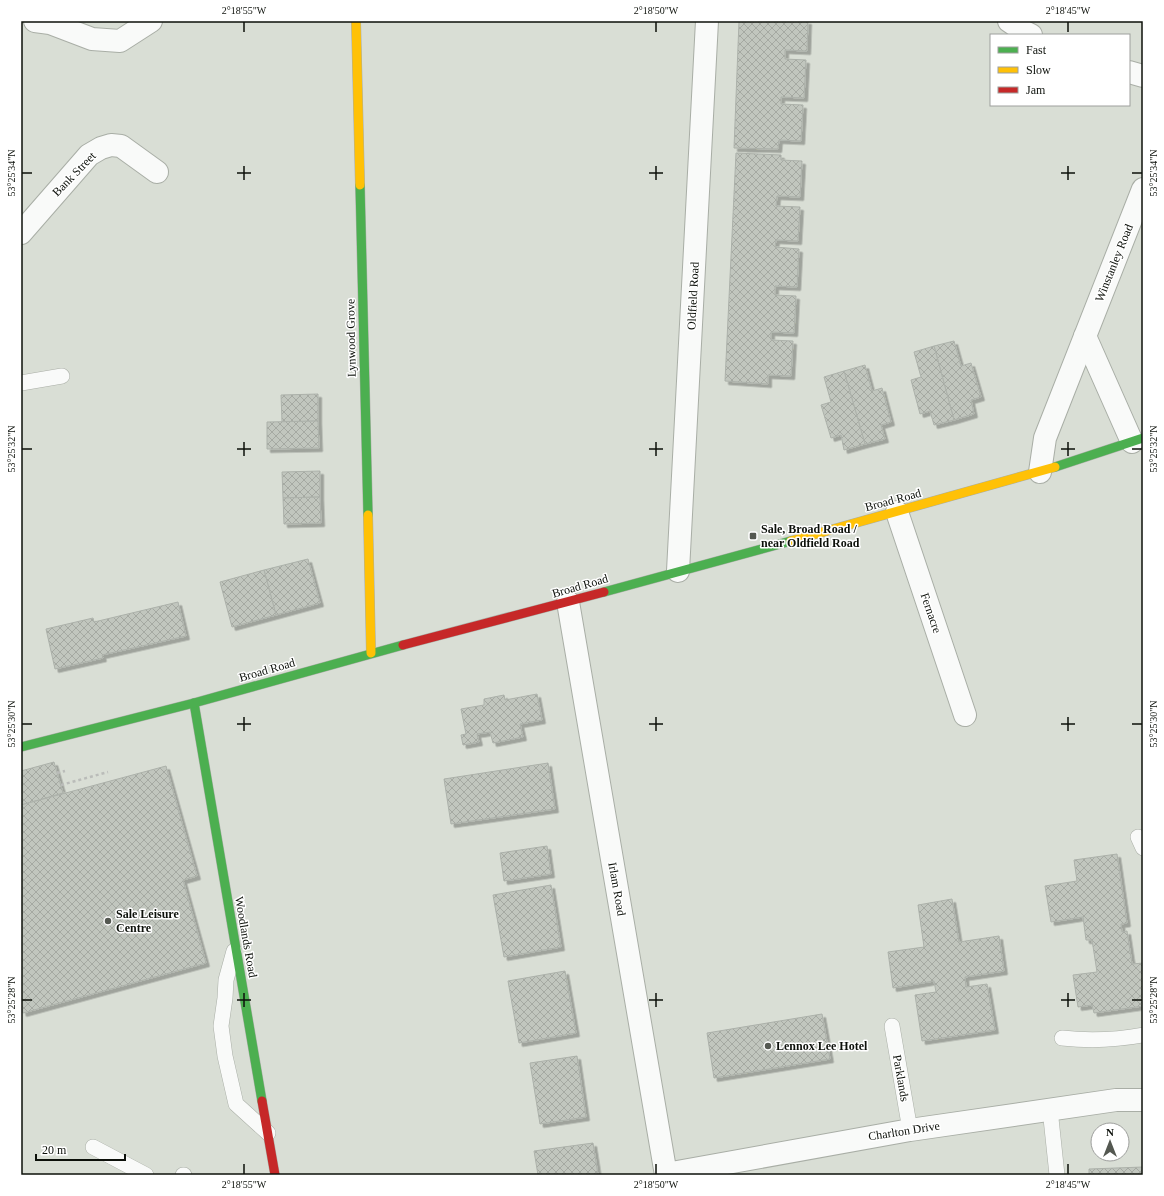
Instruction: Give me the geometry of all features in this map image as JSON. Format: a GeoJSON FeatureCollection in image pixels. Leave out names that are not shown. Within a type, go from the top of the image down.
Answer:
{"type":"FeatureCollection","features":[{"type":"Feature","properties":{"kind":"street"},"geometry":{"type":"LineString","coordinates":[[35,21],[50,23],[92,39],[120,41],[151,21]]}},
{"type":"Feature","properties":{"kind":"street","name":"Lynwood Grove"},"geometry":{"type":"LineString","coordinates":[[356,21],[371,654]]}},
{"type":"Feature","properties":{"kind":"street","name":"Oldfield Road"},"geometry":{"type":"LineString","coordinates":[[678,570],[707,21]]}},
{"type":"Feature","properties":{"kind":"street"},"geometry":{"type":"LineString","coordinates":[[1130,72],[1143,76]]}},
{"type":"Feature","properties":{"kind":"street","name":"Bank Street"},"geometry":{"type":"LineString","coordinates":[[21,232],[89,156],[101,148],[111,145],[121,146],[157,172]]}},
{"type":"Feature","properties":{"kind":"street","name":"Winstanley Road"},"geometry":{"type":"LineString","coordinates":[[1040,472],[1045,438],[1143,189]]}},
{"type":"Feature","properties":{"kind":"street"},"geometry":{"type":"LineString","coordinates":[[1085,336],[1137,440]]}},
{"type":"Feature","properties":{"kind":"street","name":"Broad Road"},"geometry":{"type":"LineString","coordinates":[[21,748],[194,703],[568,602],[678,570],[897,512],[1040,472],[1137,440]]}},
{"type":"Feature","properties":{"kind":"street","name":"Fernacre"},"geometry":{"type":"LineString","coordinates":[[897,512],[965,714]]}},
{"type":"Feature","properties":{"kind":"street","name":"Irlam Road"},"geometry":{"type":"LineString","coordinates":[[568,602],[666,1174]]}},
{"type":"Feature","properties":{"kind":"street","name":"Woodlands Road"},"geometry":{"type":"LineString","coordinates":[[194,703],[275,1175]]}},
{"type":"Feature","properties":{"kind":"street","name":"Charlton Drive"},"geometry":{"type":"LineString","coordinates":[[666,1174],[910,1130],[1116,1100],[1143,1100]]}},
{"type":"Feature","properties":{"kind":"lane"},"geometry":{"type":"LineString","coordinates":[[21,383],[62,376]]}},
{"type":"Feature","properties":{"kind":"lane"},"geometry":{"type":"LineString","coordinates":[[235,948],[226,980],[225,998],[220,1026],[225,1056],[236,1104],[268,1133]]}},
{"type":"Feature","properties":{"kind":"lane","name":"Parklands"},"geometry":{"type":"LineString","coordinates":[[892,1026],[910,1130]]}},
{"type":"Feature","properties":{"kind":"lane"},"geometry":{"type":"LineString","coordinates":[[1062,1038],[1102,1040],[1143,1035]]}},
{"type":"Feature","properties":{"kind":"lane"},"geometry":{"type":"LineString","coordinates":[[1050,1109],[1057,1175]]}},
{"type":"Feature","properties":{"kind":"lane"},"geometry":{"type":"LineString","coordinates":[[93,1147],[146,1175]]}},
{"type":"Feature","properties":{"kind":"path"},"geometry":{"type":"LineString","coordinates":[[57,773],[64,771]]}},
{"type":"Feature","properties":{"kind":"path"},"geometry":{"type":"LineString","coordinates":[[61,785],[108,772]]}},
{"type":"Feature","properties":{"kind":"building"},"geometry":{"type":"Polygon","coordinates":[[[739,21],[808,21],[807,51],[785,50],[785,59],[806,60],[804,98],[781,97],[781,104],[803,105],[801,141],[779,140],[778,149],[734,148],[739,21]]]}},
{"type":"Feature","properties":{"kind":"building"},"geometry":{"type":"Polygon","coordinates":[[[736,153],[781,155],[781,160],[802,161],[800,197],[777,196],[776,206],[800,207],[798,241],[776,240],[775,247],[799,249],[797,287],[775,286],[775,295],[796,296],[794,333],[771,332],[771,340],[793,341],[791,376],[768,375],[768,384],[725,381],[736,153]]]}},
{"type":"Feature","properties":{"kind":"building"},"geometry":{"type":"Polygon","coordinates":[[[954,341],[961,366],[971,363],[981,397],[971,400],[974,414],[954,420],[934,346],[954,341]]]}},
{"type":"Feature","properties":{"kind":"building"},"geometry":{"type":"Polygon","coordinates":[[[934,346],[954,420],[934,425],[930,411],[920,414],[911,380],[921,377],[914,352],[934,346]]]}},
{"type":"Feature","properties":{"kind":"building"},"geometry":{"type":"Polygon","coordinates":[[[865,365],[872,391],[882,388],[891,422],[881,425],[885,439],[865,444],[844,371],[865,365]]]}},
{"type":"Feature","properties":{"kind":"building"},"geometry":{"type":"Polygon","coordinates":[[[844,371],[865,444],[844,450],[841,435],[831,438],[821,405],[831,402],[824,377],[844,371]]]}},
{"type":"Feature","properties":{"kind":"building"},"geometry":{"type":"Polygon","coordinates":[[[318,394],[318,421],[282,422],[281,395],[318,394]]]}},
{"type":"Feature","properties":{"kind":"building"},"geometry":{"type":"Polygon","coordinates":[[[318,421],[319,448],[267,449],[267,422],[318,421]]]}},
{"type":"Feature","properties":{"kind":"building"},"geometry":{"type":"Polygon","coordinates":[[[320,471],[320,497],[283,498],[282,472],[320,471]]]}},
{"type":"Feature","properties":{"kind":"building"},"geometry":{"type":"Polygon","coordinates":[[[320,497],[321,523],[284,524],[283,498],[320,497]]]}},
{"type":"Feature","properties":{"kind":"building"},"geometry":{"type":"Polygon","coordinates":[[[308,559],[320,603],[276,615],[264,570],[308,559]]]}},
{"type":"Feature","properties":{"kind":"building"},"geometry":{"type":"Polygon","coordinates":[[[264,570],[276,615],[232,627],[220,582],[264,570]]]}},
{"type":"Feature","properties":{"kind":"building"},"geometry":{"type":"Polygon","coordinates":[[[178,602],[186,636],[102,655],[103,658],[55,669],[46,629],[93,618],[94,622],[178,602]]]}},
{"type":"Feature","properties":{"kind":"building"},"geometry":{"type":"Polygon","coordinates":[[[537,694],[542,720],[520,724],[523,737],[493,743],[490,732],[477,734],[479,742],[463,745],[461,735],[466,734],[461,709],[484,705],[484,699],[504,695],[505,700],[537,694]]]}},
{"type":"Feature","properties":{"kind":"building"},"geometry":{"type":"Polygon","coordinates":[[[54,762],[63,793],[21,805],[21,771],[54,762]]]}},
{"type":"Feature","properties":{"kind":"building"},"geometry":{"type":"Polygon","coordinates":[[[548,763],[555,809],[451,824],[444,779],[548,763]]]}},
{"type":"Feature","properties":{"kind":"building","name":"Sale Leisure Centre"},"geometry":{"type":"Polygon","coordinates":[[[166,766],[197,876],[183,880],[206,963],[23,1013],[21,1006],[21,805],[166,766]]]}},
{"type":"Feature","properties":{"kind":"building"},"geometry":{"type":"Polygon","coordinates":[[[547,846],[551,874],[504,881],[500,853],[547,846]]]}},
{"type":"Feature","properties":{"kind":"building"},"geometry":{"type":"Polygon","coordinates":[[[1117,854],[1127,923],[1121,924],[1122,932],[1127,931],[1132,964],[1143,963],[1143,1006],[1094,1013],[1092,1005],[1078,1007],[1073,975],[1097,972],[1092,940],[1086,940],[1083,917],[1051,922],[1045,886],[1077,881],[1074,860],[1117,854]]]}},
{"type":"Feature","properties":{"kind":"building"},"geometry":{"type":"Polygon","coordinates":[[[551,885],[561,947],[504,957],[493,895],[551,885]]]}},
{"type":"Feature","properties":{"kind":"building"},"geometry":{"type":"Polygon","coordinates":[[[952,899],[959,942],[999,936],[1004,971],[965,977],[966,987],[987,984],[995,1030],[922,1041],[915,995],[936,992],[934,981],[893,988],[888,952],[924,947],[918,905],[952,899]]]}},
{"type":"Feature","properties":{"kind":"building"},"geometry":{"type":"Polygon","coordinates":[[[565,971],[576,1033],[519,1043],[508,981],[565,971]]]}},
{"type":"Feature","properties":{"kind":"building","name":"Lennox Lee Hotel"},"geometry":{"type":"Polygon","coordinates":[[[822,1014],[830,1059],[714,1078],[707,1033],[822,1014]]]}},
{"type":"Feature","properties":{"kind":"building"},"geometry":{"type":"Polygon","coordinates":[[[577,1056],[586,1117],[540,1124],[530,1063],[577,1056]]]}},
{"type":"Feature","properties":{"kind":"building"},"geometry":{"type":"Polygon","coordinates":[[[593,1143],[598,1175],[538,1175],[534,1151],[593,1143]]]}},
{"type":"Feature","properties":{"kind":"building"},"geometry":{"type":"Polygon","coordinates":[[[1143,1167],[1143,1175],[1089,1175],[1089,1169],[1143,1167]]]}},
{"type":"Feature","properties":{"kind":"traffic: fast"},"geometry":{"type":"LineString","coordinates":[[360,185],[368,515]]}},
{"type":"Feature","properties":{"kind":"traffic: fast"},"geometry":{"type":"LineString","coordinates":[[1055,467],[1143,438]]}},
{"type":"Feature","properties":{"kind":"traffic: fast"},"geometry":{"type":"LineString","coordinates":[[604,592],[791,541]]}},
{"type":"Feature","properties":{"kind":"traffic: fast"},"geometry":{"type":"LineString","coordinates":[[21,747],[194,703],[403,645]]}},
{"type":"Feature","properties":{"kind":"traffic: fast"},"geometry":{"type":"LineString","coordinates":[[194,703],[262,1101]]}},
{"type":"Feature","properties":{"kind":"traffic: slow"},"geometry":{"type":"LineString","coordinates":[[356,21],[360,185]]}},
{"type":"Feature","properties":{"kind":"traffic: slow"},"geometry":{"type":"LineString","coordinates":[[791,541],[1055,467]]}},
{"type":"Feature","properties":{"kind":"traffic: slow"},"geometry":{"type":"LineString","coordinates":[[368,515],[371,653]]}},
{"type":"Feature","properties":{"kind":"traffic: jam"},"geometry":{"type":"LineString","coordinates":[[403,645],[604,592]]}},
{"type":"Feature","properties":{"kind":"traffic: jam"},"geometry":{"type":"LineString","coordinates":[[262,1101],[275,1175]]}},
{"type":"Feature","properties":{"kind":"place","name":"Sale, Broad Road / near Oldfield Road"},"geometry":{"type":"Point","coordinates":[753,536]}},
{"type":"Feature","properties":{"kind":"place","name":"Sale Leisure Centre"},"geometry":{"type":"Point","coordinates":[108,921]}},
{"type":"Feature","properties":{"kind":"place","name":"Lennox Lee Hotel"},"geometry":{"type":"Point","coordinates":[768,1046]}}]}
